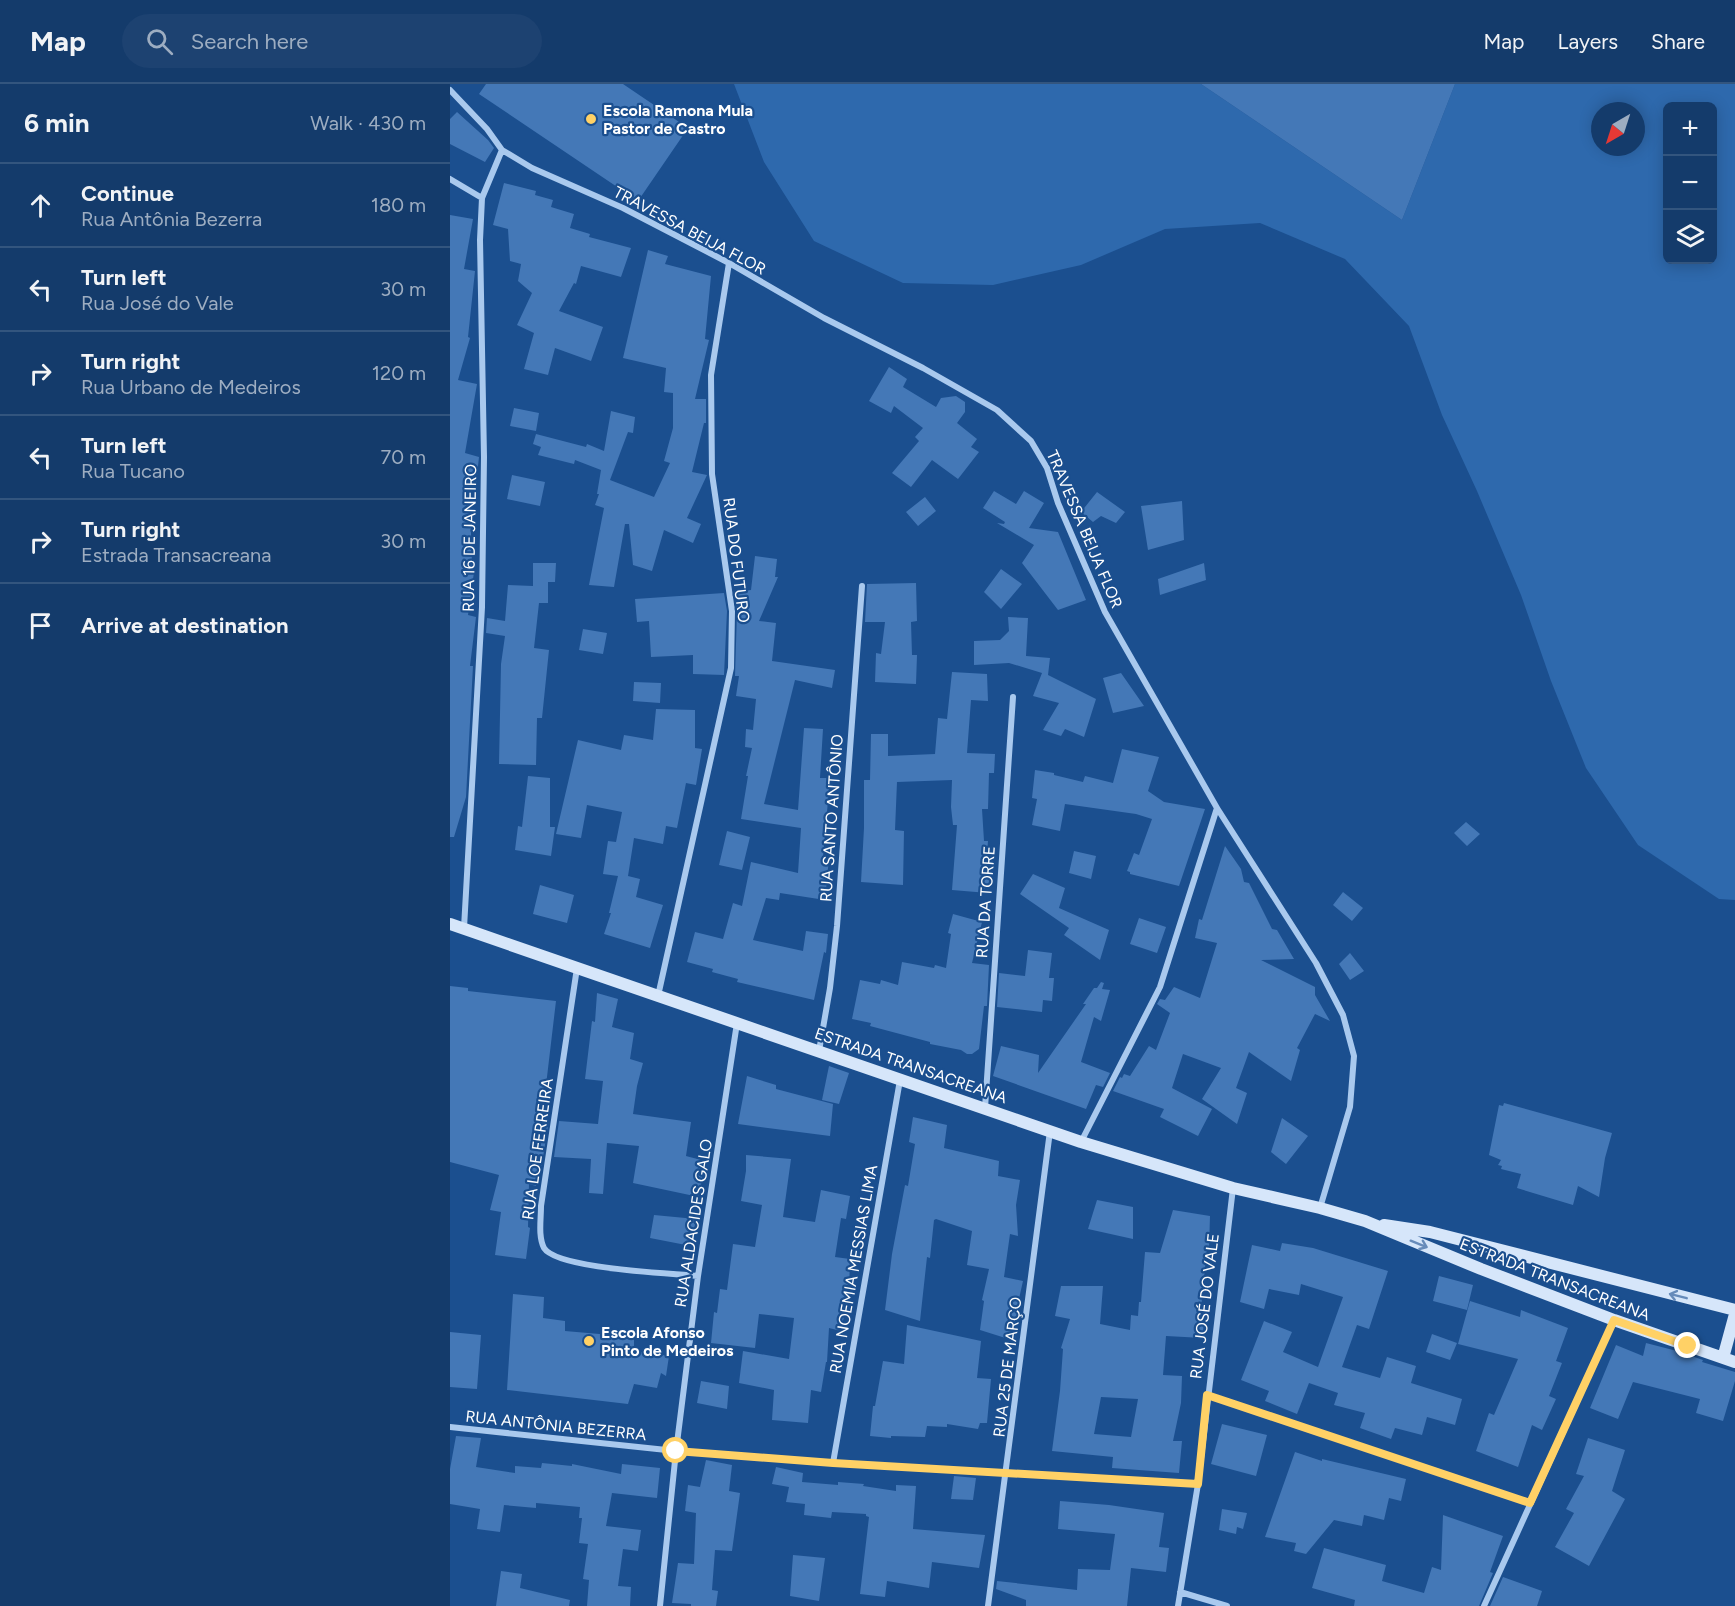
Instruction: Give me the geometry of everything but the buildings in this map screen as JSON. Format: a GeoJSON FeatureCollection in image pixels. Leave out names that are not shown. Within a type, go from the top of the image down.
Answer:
{"type":"FeatureCollection","features":[{"type":"Feature","properties":{"kind":"street","name":"TRAVESSA BEIJA FLOR"},"geometry":{"type":"LineString","coordinates":[[450,90],[487,129],[502,150],[532,168],[623,208],[729,263],[824,318],[923,368],[997,410],[1031,441],[1047,468],[1058,503],[1105,612],[1217,808],[1316,963],[1343,1015],[1354,1056],[1350,1107],[1320,1208]]}},
{"type":"Feature","properties":{"kind":"street","name":"RUA 16 DE JANEIRO"},"geometry":{"type":"LineString","coordinates":[[464,929],[482,607],[484,457],[480,240],[483,198],[502,150]]}},
{"type":"Feature","properties":{"kind":"street"},"geometry":{"type":"LineString","coordinates":[[450,179],[483,198]]}},
{"type":"Feature","properties":{"kind":"street","name":"RUA DO FUTURO"},"geometry":{"type":"LineString","coordinates":[[658,997],[732,668],[732,611],[712,474],[711,375],[729,263]]}},
{"type":"Feature","properties":{"kind":"street","name":"RUA SANTO ANTÔNIO"},"geometry":{"type":"LineString","coordinates":[[819,1051],[830,988],[837,926],[862,586]]}},
{"type":"Feature","properties":{"kind":"street","name":"RUA DA TORRE"},"geometry":{"type":"LineString","coordinates":[[985,1108],[1013,697]]}},
{"type":"Feature","properties":{"kind":"street"},"geometry":{"type":"LineString","coordinates":[[1081,1142],[1160,987],[1217,808]]}},
{"type":"Feature","properties":{"kind":"street","name":"ESTRADA TRANSACREANA"},"geometry":{"type":"LineString","coordinates":[[450,924],[1081,1142],[1233,1188],[1365,1221],[1614,1320],[1735,1362]]}},
{"type":"Feature","properties":{"kind":"street","name":"RUA LOE FERREIRA"},"geometry":{"type":"LineString","coordinates":[[577,968],[541,1206],[540,1238],[545,1250],[554,1257],[580,1264],[698,1276]]}},
{"type":"Feature","properties":{"kind":"street","name":"RUA ALDACIDES GALO"},"geometry":{"type":"LineString","coordinates":[[660,1606],[676,1451],[698,1276],[737,1023]]}},
{"type":"Feature","properties":{"kind":"street","name":"RUA NOEMIA MESSIAS LIMA"},"geometry":{"type":"LineString","coordinates":[[833,1463],[900,1080]]}},
{"type":"Feature","properties":{"kind":"street","name":"RUA 25 DE MARÇO"},"geometry":{"type":"LineString","coordinates":[[988,1606],[1050,1130]]}},
{"type":"Feature","properties":{"kind":"street","name":"RUA JOSÉ DO VALE"},"geometry":{"type":"LineString","coordinates":[[1178,1606],[1198,1484],[1233,1188]]}},
{"type":"Feature","properties":{"kind":"street","name":"ESTRADA TRANSACREANA"},"geometry":{"type":"LineString","coordinates":[[1365,1221],[1430,1232],[1735,1312]]}},
{"type":"Feature","properties":{"kind":"street"},"geometry":{"type":"LineString","coordinates":[[1723,1358],[1735,1312]]}},
{"type":"Feature","properties":{"kind":"street"},"geometry":{"type":"LineString","coordinates":[[1484,1606],[1614,1320]]}},
{"type":"Feature","properties":{"kind":"street"},"geometry":{"type":"LineString","coordinates":[[1207,1395],[1530,1503]]}},
{"type":"Feature","properties":{"kind":"street","name":"RUA ANTÔNIA BEZERRA"},"geometry":{"type":"LineString","coordinates":[[450,1427],[676,1451],[833,1463],[1198,1484]]}},
{"type":"Feature","properties":{"kind":"street"},"geometry":{"type":"LineString","coordinates":[[1180,1592],[1227,1606]]}},
{"type":"Feature","properties":{"kind":"shaded area"},"geometry":{"type":"Polygon","coordinates":[[[734,84],[1201,84],[1402,220],[1455,84],[1735,84],[1735,900],[1719,899],[1638,845],[1586,768],[1551,681],[1521,595],[1442,415],[1409,326],[1345,259],[1260,223],[1165,229],[1081,265],[993,285],[903,283],[814,241],[764,162],[734,84]]]}},
{"type":"Feature","properties":{"kind":"place","name":"Escola Ramona Mula Pastor de Castro"},"geometry":{"type":"Point","coordinates":[591,119]}},
{"type":"Feature","properties":{"kind":"place","name":"Escola Afonso Pinto de Medeiros"},"geometry":{"type":"Point","coordinates":[589,1341]}},
{"type":"Feature","properties":{"kind":"route"},"geometry":{"type":"LineString","coordinates":[[676,1451],[833,1463],[1198,1484],[1207,1395],[1530,1503],[1614,1320],[1688,1346]]}}]}
